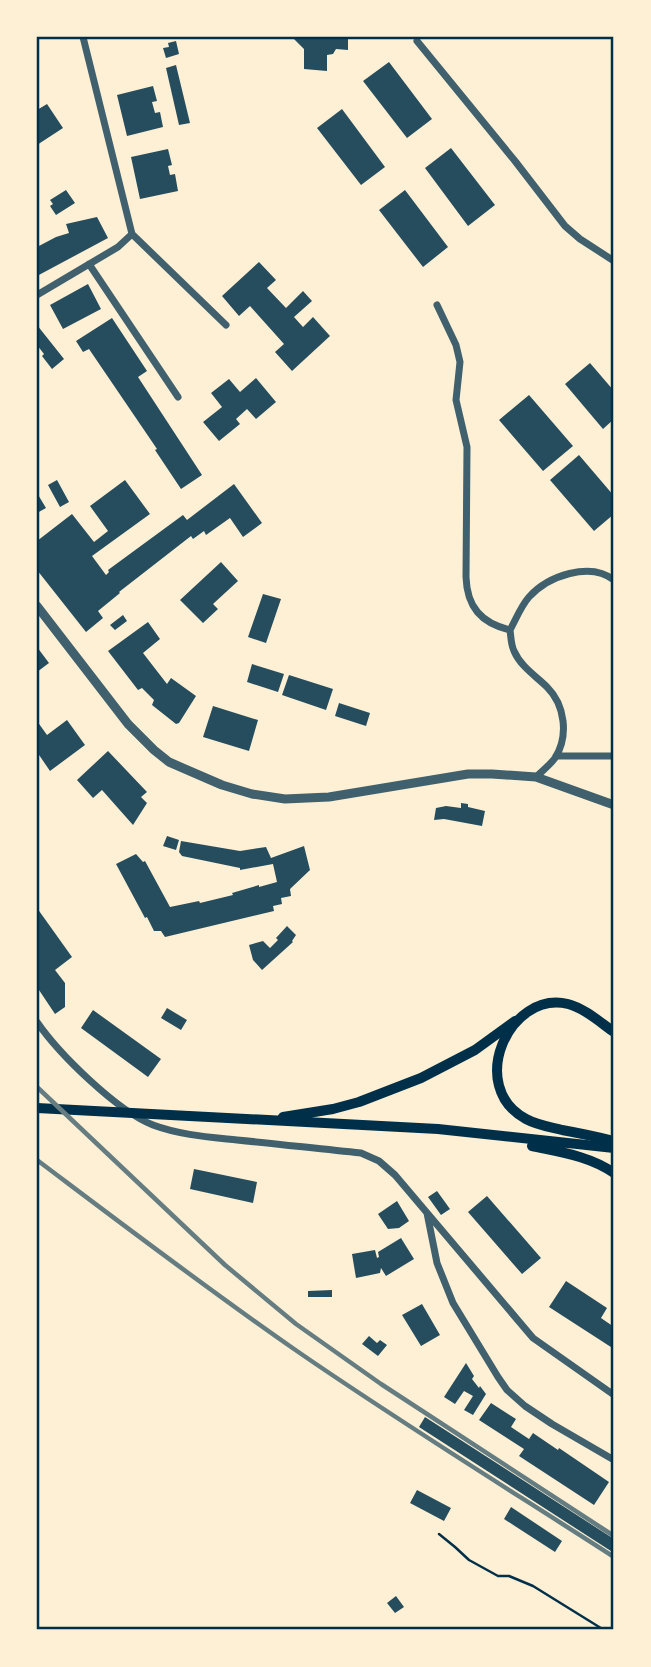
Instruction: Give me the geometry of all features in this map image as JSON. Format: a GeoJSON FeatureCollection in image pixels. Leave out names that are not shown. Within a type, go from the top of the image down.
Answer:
{"type":"FeatureCollection","features":[{"type":"Feature","properties":{"kind":"main road"},"geometry":{"type":"LineString","coordinates":[[264,1121],[359,1102],[421,1078],[475,1050],[530,1010],[543,1005],[571,1005],[614,1032]]}},
{"type":"Feature","properties":{"kind":"main road"},"geometry":{"type":"LineString","coordinates":[[586,1013],[614,1024]]}},
{"type":"Feature","properties":{"kind":"main road"},"geometry":{"type":"LineString","coordinates":[[520,1018],[500,1049],[497,1081],[503,1098],[527,1120],[614,1141]]}},
{"type":"Feature","properties":{"kind":"main road"},"geometry":{"type":"LineString","coordinates":[[37,1108],[438,1129],[614,1149]]}},
{"type":"Feature","properties":{"kind":"main road"},"geometry":{"type":"LineString","coordinates":[[485,1135],[579,1157],[602,1164],[614,1173]]}},
{"type":"Feature","properties":{"kind":"street"},"geometry":{"type":"LineString","coordinates":[[83,37],[132,234],[226,325]]}},
{"type":"Feature","properties":{"kind":"street"},"geometry":{"type":"LineString","coordinates":[[417,41],[565,226],[614,261]]}},
{"type":"Feature","properties":{"kind":"street"},"geometry":{"type":"LineString","coordinates":[[37,295],[118,247],[132,234]]}},
{"type":"Feature","properties":{"kind":"street"},"geometry":{"type":"LineString","coordinates":[[89,264],[178,397]]}},
{"type":"Feature","properties":{"kind":"street"},"geometry":{"type":"LineString","coordinates":[[436,305],[456,345],[460,362],[456,400],[467,447],[468,595],[483,618],[491,624],[510,630]]}},
{"type":"Feature","properties":{"kind":"street"},"geometry":{"type":"LineString","coordinates":[[536,777],[556,756],[564,733],[562,713],[549,689],[525,668],[513,650],[510,630],[529,597],[550,582],[573,573],[587,572],[603,574],[614,580]]}},
{"type":"Feature","properties":{"kind":"street"},"geometry":{"type":"LineString","coordinates":[[37,606],[128,724],[154,750],[169,762],[222,785],[251,794],[285,799],[329,797],[468,774],[492,774],[536,777],[614,805]]}},
{"type":"Feature","properties":{"kind":"street"},"geometry":{"type":"LineString","coordinates":[[556,756],[614,756]]}},
{"type":"Feature","properties":{"kind":"street"},"geometry":{"type":"LineString","coordinates":[[37,1022],[66,1058],[100,1089],[150,1124],[180,1133],[370,1156],[387,1167],[533,1338],[614,1395]]}},
{"type":"Feature","properties":{"kind":"street"},"geometry":{"type":"LineString","coordinates":[[427,1213],[437,1263],[453,1303],[507,1390],[552,1424],[614,1460]]}},
{"type":"Feature","properties":{"kind":"path"},"geometry":{"type":"LineString","coordinates":[[439,1535],[469,1560],[498,1576],[509,1576],[533,1586],[604,1630]]}},
{"type":"Feature","properties":{"kind":"building"},"geometry":{"type":"Polygon","coordinates":[[[292,37],[351,37],[348,39],[348,50],[336,49],[333,54],[327,55],[327,71],[304,69],[304,49],[292,37]]]}},
{"type":"Feature","properties":{"kind":"building"},"geometry":{"type":"Polygon","coordinates":[[[176,41],[179,54],[166,58],[163,48],[176,41]]]}},
{"type":"Feature","properties":{"kind":"building"},"geometry":{"type":"Polygon","coordinates":[[[389,62],[432,119],[407,138],[363,81],[389,62]]]}},
{"type":"Feature","properties":{"kind":"building"},"geometry":{"type":"Polygon","coordinates":[[[176,65],[190,123],[179,125],[166,68],[176,65]]]}},
{"type":"Feature","properties":{"kind":"building"},"geometry":{"type":"Polygon","coordinates":[[[153,86],[157,101],[152,102],[155,113],[160,112],[163,127],[127,136],[117,95],[153,86]]]}},
{"type":"Feature","properties":{"kind":"building"},"geometry":{"type":"Polygon","coordinates":[[[47,104],[63,128],[37,145],[37,110],[47,104]]]}},
{"type":"Feature","properties":{"kind":"building"},"geometry":{"type":"Polygon","coordinates":[[[342,109],[385,167],[361,185],[317,128],[342,109]]]}},
{"type":"Feature","properties":{"kind":"building"},"geometry":{"type":"Polygon","coordinates":[[[451,148],[495,205],[468,226],[425,168],[451,148]]]}},
{"type":"Feature","properties":{"kind":"building"},"geometry":{"type":"Polygon","coordinates":[[[168,149],[172,165],[168,166],[170,175],[175,174],[178,191],[140,199],[131,157],[168,149]]]}},
{"type":"Feature","properties":{"kind":"building"},"geometry":{"type":"Polygon","coordinates":[[[66,190],[75,203],[56,215],[50,206],[53,204],[50,200],[66,190]]]}},
{"type":"Feature","properties":{"kind":"building"},"geometry":{"type":"Polygon","coordinates":[[[405,190],[448,247],[423,267],[379,210],[405,190]]]}},
{"type":"Feature","properties":{"kind":"building"},"geometry":{"type":"Polygon","coordinates":[[[97,217],[108,238],[37,276],[37,247],[69,233],[66,224],[97,217]]]}},
{"type":"Feature","properties":{"kind":"building"},"geometry":{"type":"Polygon","coordinates":[[[259,262],[276,280],[267,288],[286,308],[303,291],[312,301],[294,317],[303,327],[313,317],[330,336],[292,371],[275,352],[284,344],[250,306],[239,316],[222,296],[259,262]]]}},
{"type":"Feature","properties":{"kind":"building"},"geometry":{"type":"Polygon","coordinates":[[[88,284],[101,309],[63,329],[50,305],[88,284]]]}},
{"type":"Feature","properties":{"kind":"building"},"geometry":{"type":"Polygon","coordinates":[[[112,318],[147,371],[138,377],[202,475],[181,489],[89,349],[83,352],[76,341],[112,318]]]}},
{"type":"Feature","properties":{"kind":"building"},"geometry":{"type":"Polygon","coordinates":[[[37,325],[64,359],[52,369],[37,345],[37,325]]]}},
{"type":"Feature","properties":{"kind":"building"},"geometry":{"type":"Polygon","coordinates":[[[590,363],[614,391],[614,419],[603,429],[565,384],[590,363]]]}},
{"type":"Feature","properties":{"kind":"building"},"geometry":{"type":"Polygon","coordinates":[[[256,378],[276,402],[256,419],[247,409],[236,419],[240,424],[219,441],[203,422],[222,407],[211,393],[229,379],[240,392],[256,378]]]}},
{"type":"Feature","properties":{"kind":"building"},"geometry":{"type":"Polygon","coordinates":[[[529,395],[573,446],[543,471],[499,420],[529,395]]]}},
{"type":"Feature","properties":{"kind":"building"},"geometry":{"type":"Polygon","coordinates":[[[579,455],[614,496],[614,514],[594,531],[550,480],[579,455]]]}},
{"type":"Feature","properties":{"kind":"building"},"geometry":{"type":"Polygon","coordinates":[[[57,480],[69,502],[60,507],[48,485],[57,480]]]}},
{"type":"Feature","properties":{"kind":"building"},"geometry":{"type":"Polygon","coordinates":[[[125,480],[150,514],[92,556],[106,575],[108,570],[183,515],[187,520],[234,484],[262,523],[243,537],[230,518],[206,535],[204,531],[193,539],[191,536],[98,611],[103,618],[86,632],[37,570],[37,541],[72,514],[94,542],[108,531],[90,506],[125,480]]]}},
{"type":"Feature","properties":{"kind":"building"},"geometry":{"type":"Polygon","coordinates":[[[37,493],[46,508],[37,513],[37,493]]]}},
{"type":"Feature","properties":{"kind":"building"},"geometry":{"type":"Polygon","coordinates":[[[221,562],[238,581],[213,604],[218,609],[203,623],[180,600],[221,562]]]}},
{"type":"Feature","properties":{"kind":"building"},"geometry":{"type":"Polygon","coordinates":[[[263,594],[281,599],[266,643],[248,637],[263,594]]]}},
{"type":"Feature","properties":{"kind":"building"},"geometry":{"type":"Polygon","coordinates":[[[123,615],[127,621],[115,630],[110,625],[123,615]]]}},
{"type":"Feature","properties":{"kind":"building"},"geometry":{"type":"Polygon","coordinates":[[[148,622],[160,639],[143,653],[167,684],[171,678],[196,696],[176,724],[152,705],[154,700],[142,688],[138,690],[108,651],[148,622]]]}},
{"type":"Feature","properties":{"kind":"building"},"geometry":{"type":"Polygon","coordinates":[[[37,647],[49,663],[37,672],[37,647]]]}},
{"type":"Feature","properties":{"kind":"building"},"geometry":{"type":"Polygon","coordinates":[[[252,664],[284,674],[278,692],[247,682],[252,664]]]}},
{"type":"Feature","properties":{"kind":"building"},"geometry":{"type":"Polygon","coordinates":[[[289,675],[333,689],[326,710],[282,695],[289,675]]]}},
{"type":"Feature","properties":{"kind":"building"},"geometry":{"type":"Polygon","coordinates":[[[339,703],[370,713],[366,726],[335,716],[339,703]]]}},
{"type":"Feature","properties":{"kind":"building"},"geometry":{"type":"Polygon","coordinates":[[[213,706],[258,720],[249,751],[203,737],[213,706]]]}},
{"type":"Feature","properties":{"kind":"building"},"geometry":{"type":"Polygon","coordinates":[[[67,720],[85,745],[50,771],[37,752],[37,721],[47,735],[67,720]]]}},
{"type":"Feature","properties":{"kind":"building"},"geometry":{"type":"Polygon","coordinates":[[[108,751],[147,792],[141,797],[147,803],[133,825],[102,790],[93,798],[77,780],[108,751]]]}},
{"type":"Feature","properties":{"kind":"building"},"geometry":{"type":"Polygon","coordinates":[[[461,803],[485,811],[482,826],[444,819],[434,820],[436,808],[461,808],[461,803]]]}},
{"type":"Feature","properties":{"kind":"building"},"geometry":{"type":"Polygon","coordinates":[[[167,836],[179,840],[176,850],[163,846],[167,836]]]}},
{"type":"Feature","properties":{"kind":"building"},"geometry":{"type":"Polygon","coordinates":[[[181,841],[240,851],[266,847],[271,858],[304,846],[310,870],[290,889],[291,896],[281,898],[282,904],[273,906],[274,911],[165,937],[161,931],[154,931],[147,917],[145,918],[116,864],[136,854],[145,861],[170,907],[199,901],[200,903],[277,882],[273,864],[240,870],[182,856],[179,852],[181,841]]]}},
{"type":"Feature","properties":{"kind":"building"},"geometry":{"type":"Polygon","coordinates":[[[37,908],[72,957],[55,970],[65,983],[65,1007],[55,1014],[37,987],[37,908]]]}},
{"type":"Feature","properties":{"kind":"building"},"geometry":{"type":"Polygon","coordinates":[[[287,926],[296,935],[293,942],[262,970],[253,960],[249,945],[263,941],[270,948],[287,926]]]}},
{"type":"Feature","properties":{"kind":"building"},"geometry":{"type":"Polygon","coordinates":[[[167,1008],[187,1020],[181,1030],[161,1018],[167,1008]]]}},
{"type":"Feature","properties":{"kind":"building"},"geometry":{"type":"Polygon","coordinates":[[[93,1010],[161,1059],[148,1077],[81,1028],[93,1010]]]}},
{"type":"Feature","properties":{"kind":"building"},"geometry":{"type":"Polygon","coordinates":[[[194,1169],[257,1182],[253,1203],[190,1189],[194,1169]]]}},
{"type":"Feature","properties":{"kind":"building"},"geometry":{"type":"Polygon","coordinates":[[[437,1191],[450,1209],[441,1215],[428,1197],[437,1191]]]}},
{"type":"Feature","properties":{"kind":"building"},"geometry":{"type":"Polygon","coordinates":[[[487,1196],[541,1258],[522,1274],[468,1212],[487,1196]]]}},
{"type":"Feature","properties":{"kind":"building"},"geometry":{"type":"Polygon","coordinates":[[[397,1201],[409,1221],[399,1228],[388,1229],[378,1214],[397,1201]]]}},
{"type":"Feature","properties":{"kind":"building"},"geometry":{"type":"Polygon","coordinates":[[[401,1238],[414,1259],[386,1276],[381,1268],[380,1273],[356,1278],[352,1254],[375,1250],[377,1258],[378,1252],[401,1238]]]}},
{"type":"Feature","properties":{"kind":"building"},"geometry":{"type":"Polygon","coordinates":[[[566,1281],[607,1308],[601,1318],[614,1327],[614,1349],[549,1307],[566,1281]]]}},
{"type":"Feature","properties":{"kind":"building"},"geometry":{"type":"Polygon","coordinates":[[[332,1290],[332,1297],[308,1297],[308,1291],[332,1290]]]}},
{"type":"Feature","properties":{"kind":"building"},"geometry":{"type":"Polygon","coordinates":[[[422,1304],[440,1335],[421,1346],[402,1315],[422,1304]]]}},
{"type":"Feature","properties":{"kind":"building"},"geometry":{"type":"Polygon","coordinates":[[[369,1336],[377,1343],[380,1340],[387,1345],[378,1356],[362,1344],[369,1336]]]}},
{"type":"Feature","properties":{"kind":"building"},"geometry":{"type":"Polygon","coordinates":[[[466,1363],[474,1376],[472,1379],[486,1394],[473,1415],[464,1410],[473,1396],[464,1391],[455,1404],[444,1397],[466,1363]]]}},
{"type":"Feature","properties":{"kind":"building"},"geometry":{"type":"Polygon","coordinates":[[[491,1403],[516,1419],[511,1427],[529,1439],[533,1433],[609,1482],[594,1505],[519,1456],[524,1449],[479,1420],[491,1403]]]}},
{"type":"Feature","properties":{"kind":"building"},"geometry":{"type":"Polygon","coordinates":[[[425,1417],[614,1539],[614,1553],[419,1427],[425,1417]]]}},
{"type":"Feature","properties":{"kind":"building"},"geometry":{"type":"Polygon","coordinates":[[[417,1490],[451,1508],[444,1521],[410,1503],[417,1490]]]}},
{"type":"Feature","properties":{"kind":"building"},"geometry":{"type":"Polygon","coordinates":[[[511,1507],[562,1541],[555,1552],[504,1519],[511,1507]]]}},
{"type":"Feature","properties":{"kind":"building"},"geometry":{"type":"Polygon","coordinates":[[[396,1596],[404,1607],[395,1613],[387,1603],[396,1596]]]}},
{"type":"Feature","properties":{"kind":"railway"},"geometry":{"type":"LineString","coordinates":[[37,1087],[225,1265],[296,1324],[381,1384],[614,1536]]}},
{"type":"Feature","properties":{"kind":"railway"},"geometry":{"type":"LineString","coordinates":[[37,1160],[294,1349],[614,1557]]}}]}
